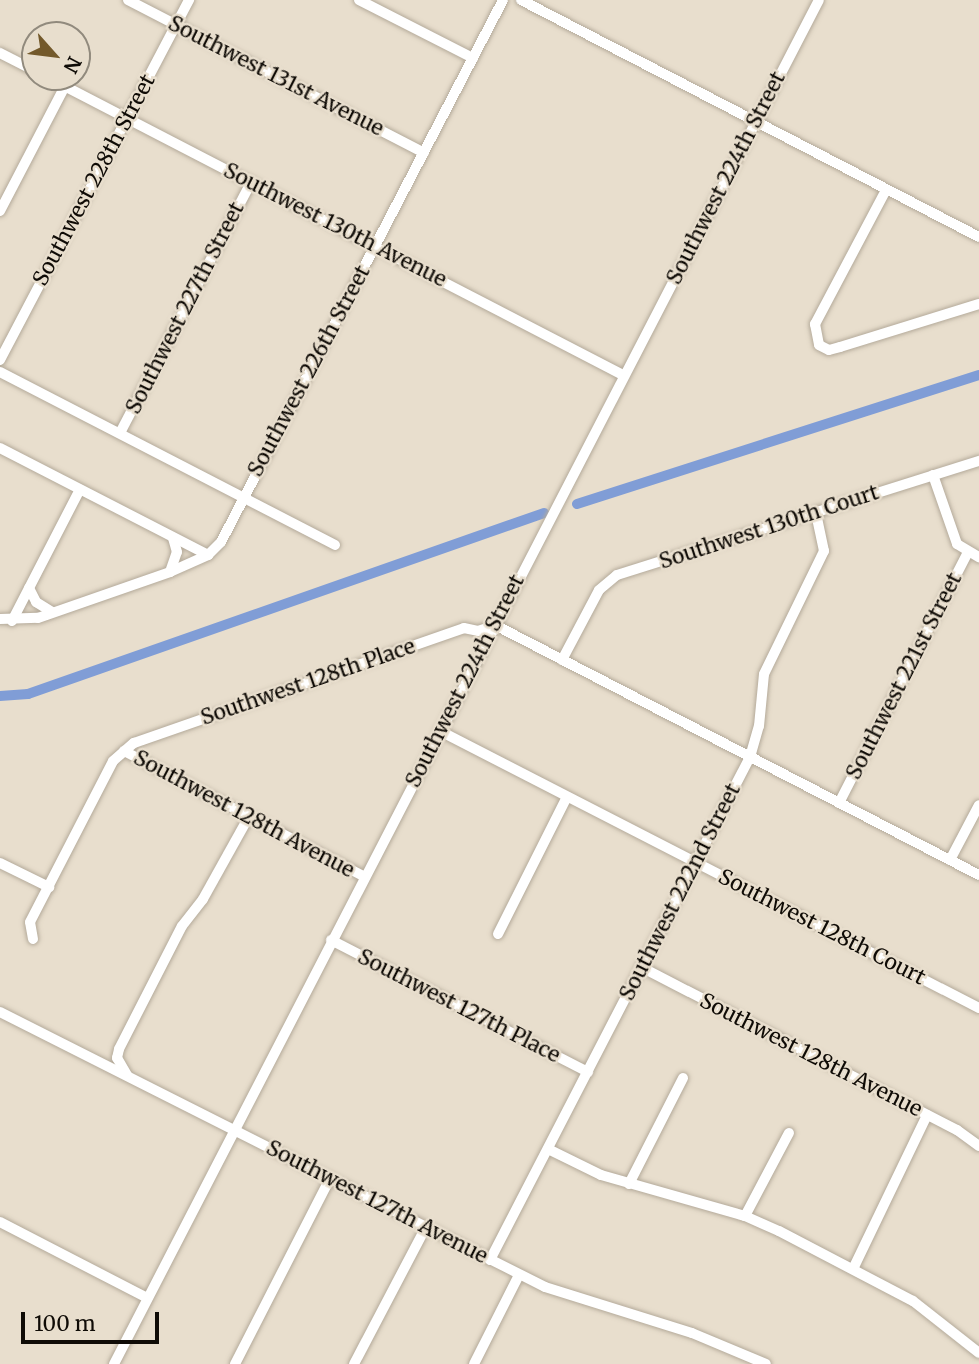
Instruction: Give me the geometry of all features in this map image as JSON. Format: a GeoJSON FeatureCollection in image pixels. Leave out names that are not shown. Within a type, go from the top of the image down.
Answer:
{"type":"FeatureCollection","features":[{"type":"Feature","properties":{"kind":"street","name":"Southwest 131st Avenue"},"geometry":{"type":"LineString","coordinates":[[128,0],[424,153]]}},
{"type":"Feature","properties":{"kind":"street","name":"Southwest 228th Street"},"geometry":{"type":"LineString","coordinates":[[0,360],[189,0]]}},
{"type":"Feature","properties":{"kind":"street"},"geometry":{"type":"LineString","coordinates":[[359,0],[473,58]]}},
{"type":"Feature","properties":{"kind":"street","name":"Southwest 226th Street"},"geometry":{"type":"LineString","coordinates":[[12,621],[52,612],[170,572],[208,555],[226,534],[242,498],[503,0]]}},
{"type":"Feature","properties":{"kind":"street"},"geometry":{"type":"LineString","coordinates":[[521,0],[979,237]]}},
{"type":"Feature","properties":{"kind":"street","name":"Southwest 224th Street"},"geometry":{"type":"LineString","coordinates":[[114,1364],[363,876],[818,0]]}},
{"type":"Feature","properties":{"kind":"street"},"geometry":{"type":"LineString","coordinates":[[0,53],[21,64]]}},
{"type":"Feature","properties":{"kind":"street"},"geometry":{"type":"LineString","coordinates":[[0,211],[62,91]]}},
{"type":"Feature","properties":{"kind":"street","name":"Southwest 130th Avenue"},"geometry":{"type":"LineString","coordinates":[[75,91],[623,375]]}},
{"type":"Feature","properties":{"kind":"street","name":"Southwest 227th Street"},"geometry":{"type":"LineString","coordinates":[[120,433],[251,182]]}},
{"type":"Feature","properties":{"kind":"street"},"geometry":{"type":"LineString","coordinates":[[886,190],[815,324],[819,345],[829,349],[840,347],[979,304]]}},
{"type":"Feature","properties":{"kind":"street"},"geometry":{"type":"LineString","coordinates":[[0,372],[335,545]]}},
{"type":"Feature","properties":{"kind":"street"},"geometry":{"type":"LineString","coordinates":[[0,448],[208,555]]}},
{"type":"Feature","properties":{"kind":"street","name":"Southwest 130th Court"},"geometry":{"type":"LineString","coordinates":[[562,660],[606,580],[979,461]]}},
{"type":"Feature","properties":{"kind":"street","name":"Southwest 221st Street"},"geometry":{"type":"LineString","coordinates":[[839,803],[968,552],[957,544],[933,475]]}},
{"type":"Feature","properties":{"kind":"street"},"geometry":{"type":"LineString","coordinates":[[0,619],[12,621],[80,489]]}},
{"type":"Feature","properties":{"kind":"street","name":"Southwest 222nd Street"},"geometry":{"type":"LineString","coordinates":[[490,1260],[750,757],[759,726],[764,674],[824,551],[816,512]]}},
{"type":"Feature","properties":{"kind":"street"},"geometry":{"type":"LineString","coordinates":[[170,572],[177,552],[173,538]]}},
{"type":"Feature","properties":{"kind":"street"},"geometry":{"type":"LineString","coordinates":[[968,552],[979,557]]}},
{"type":"Feature","properties":{"kind":"street"},"geometry":{"type":"LineString","coordinates":[[29,587],[36,602],[52,612]]}},
{"type":"Feature","properties":{"kind":"street"},"geometry":{"type":"LineString","coordinates":[[495,625],[979,875]]}},
{"type":"Feature","properties":{"kind":"street","name":"Southwest 128th Place"},"geometry":{"type":"LineString","coordinates":[[124,751],[134,743],[464,628],[478,631],[495,625]]}},
{"type":"Feature","properties":{"kind":"street","name":"Southwest 128th Court"},"geometry":{"type":"LineString","coordinates":[[440,731],[979,1008]]}},
{"type":"Feature","properties":{"kind":"street"},"geometry":{"type":"LineString","coordinates":[[33,939],[30,922],[113,761],[124,751]]}},
{"type":"Feature","properties":{"kind":"street","name":"Southwest 128th Avenue"},"geometry":{"type":"LineString","coordinates":[[124,751],[363,876]]}},
{"type":"Feature","properties":{"kind":"street"},"geometry":{"type":"LineString","coordinates":[[498,934],[567,797]]}},
{"type":"Feature","properties":{"kind":"street"},"geometry":{"type":"LineString","coordinates":[[950,860],[979,805]]}},
{"type":"Feature","properties":{"kind":"street"},"geometry":{"type":"LineString","coordinates":[[130,1078],[120,1068],[119,1049],[182,926],[203,899],[248,818]]}},
{"type":"Feature","properties":{"kind":"street"},"geometry":{"type":"LineString","coordinates":[[0,863],[49,887]]}},
{"type":"Feature","properties":{"kind":"street","name":"Southwest 127th Place"},"geometry":{"type":"LineString","coordinates":[[331,940],[588,1072]]}},
{"type":"Feature","properties":{"kind":"street","name":"Southwest 128th Avenue"},"geometry":{"type":"LineString","coordinates":[[641,967],[927,1115],[979,1146]]}},
{"type":"Feature","properties":{"kind":"street","name":"Southwest 127th Avenue"},"geometry":{"type":"LineString","coordinates":[[0,1012],[519,1275],[580,1300],[692,1333],[766,1364]]}},
{"type":"Feature","properties":{"kind":"street"},"geometry":{"type":"LineString","coordinates":[[629,1184],[683,1078]]}},
{"type":"Feature","properties":{"kind":"street"},"geometry":{"type":"LineString","coordinates":[[853,1269],[927,1115]]}},
{"type":"Feature","properties":{"kind":"street"},"geometry":{"type":"LineString","coordinates":[[745,1216],[789,1133]]}},
{"type":"Feature","properties":{"kind":"street"},"geometry":{"type":"LineString","coordinates":[[548,1149],[629,1184],[745,1216],[853,1269],[936,1315],[979,1353]]}},
{"type":"Feature","properties":{"kind":"street"},"geometry":{"type":"LineString","coordinates":[[235,1364],[330,1178]]}},
{"type":"Feature","properties":{"kind":"street"},"geometry":{"type":"LineString","coordinates":[[0,1222],[147,1298]]}},
{"type":"Feature","properties":{"kind":"street"},"geometry":{"type":"LineString","coordinates":[[354,1364],[426,1227]]}},
{"type":"Feature","properties":{"kind":"street"},"geometry":{"type":"LineString","coordinates":[[474,1364],[519,1275]]}},
{"type":"Feature","properties":{"kind":"waterway"},"geometry":{"type":"LineString","coordinates":[[577,504],[979,375]]}},
{"type":"Feature","properties":{"kind":"waterway"},"geometry":{"type":"LineString","coordinates":[[0,696],[28,694],[544,513]]}}]}
